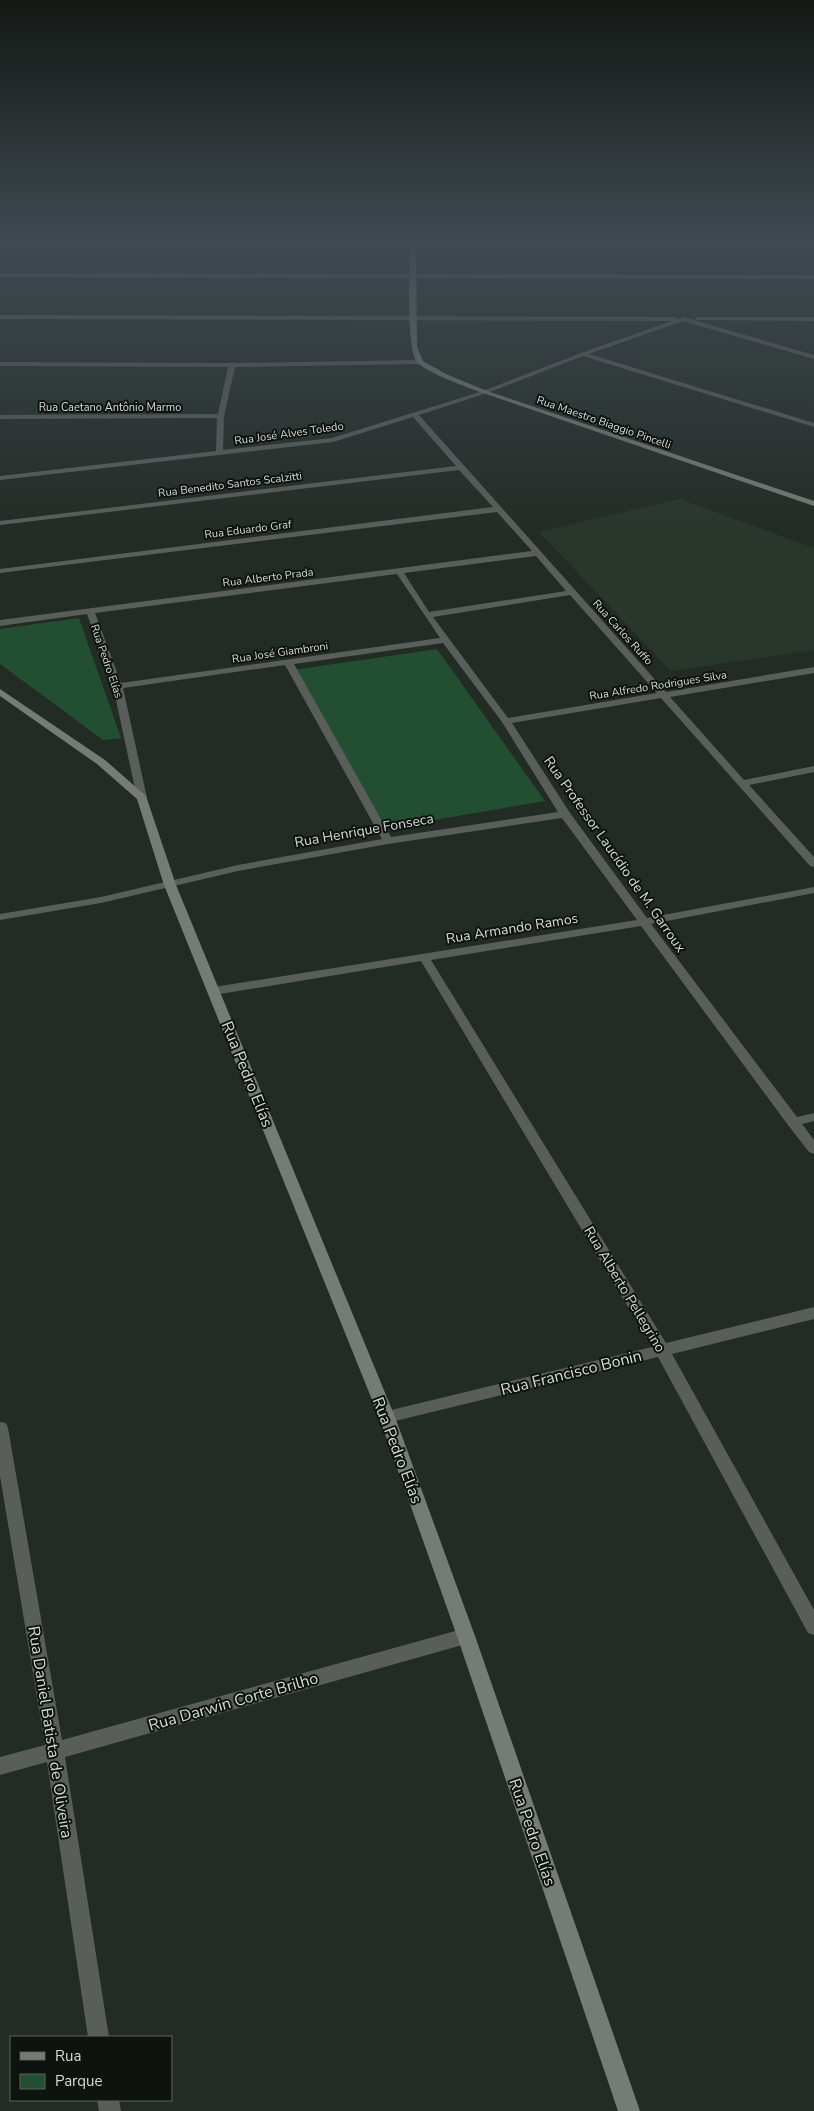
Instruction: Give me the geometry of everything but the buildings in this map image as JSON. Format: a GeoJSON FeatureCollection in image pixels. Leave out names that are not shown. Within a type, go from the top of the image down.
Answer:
{"type":"FeatureCollection","features":[{"type":"Feature","properties":{"kind":"street"},"geometry":{"type":"LineString","coordinates":[[0,364],[232,365],[420,362],[414,347],[414,340]]}},
{"type":"Feature","properties":{"kind":"street","name":"Rua José Alves Toledo"},"geometry":{"type":"LineString","coordinates":[[0,478],[333,440],[485,392],[624,340]]}},
{"type":"Feature","properties":{"kind":"street"},"geometry":{"type":"LineString","coordinates":[[754,340],[814,357]]}},
{"type":"Feature","properties":{"kind":"street"},"geometry":{"type":"LineString","coordinates":[[583,354],[814,425]]}},
{"type":"Feature","properties":{"kind":"street","name":"Rua Maestro Biaggio Pincelli"},"geometry":{"type":"LineString","coordinates":[[420,362],[444,375],[485,392],[814,504]]}},
{"type":"Feature","properties":{"kind":"street"},"geometry":{"type":"LineString","coordinates":[[219,454],[221,416],[232,365]]}},
{"type":"Feature","properties":{"kind":"street","name":"Rua Carlos Ruffo"},"geometry":{"type":"LineString","coordinates":[[415,415],[814,864]]}},
{"type":"Feature","properties":{"kind":"street","name":"Rua Caetano Antônio Marmo"},"geometry":{"type":"LineString","coordinates":[[0,417],[221,416]]}},
{"type":"Feature","properties":{"kind":"street","name":"Rua Benedito Santos Scalzitti"},"geometry":{"type":"LineString","coordinates":[[0,523],[462,467]]}},
{"type":"Feature","properties":{"kind":"street","name":"Rua Eduardo Graf"},"geometry":{"type":"LineString","coordinates":[[0,571],[499,509]]}},
{"type":"Feature","properties":{"kind":"street","name":"Rua Alberto Prada"},"geometry":{"type":"LineString","coordinates":[[0,623],[538,553]]}},
{"type":"Feature","properties":{"kind":"street","name":"Rua Professor Laucídio de M. Garroux"},"geometry":{"type":"LineString","coordinates":[[399,571],[428,615],[506,721],[565,814],[814,1149]]}},
{"type":"Feature","properties":{"kind":"street"},"geometry":{"type":"LineString","coordinates":[[428,615],[573,592]]}},
{"type":"Feature","properties":{"kind":"street","name":"Rua Pedro Elías"},"geometry":{"type":"LineString","coordinates":[[90,611],[118,686],[142,798],[170,885],[386,1417],[466,1636],[629,2111]]}},
{"type":"Feature","properties":{"kind":"street","name":"Rua José Giambroni"},"geometry":{"type":"LineString","coordinates":[[118,686],[446,640]]}},
{"type":"Feature","properties":{"kind":"street"},"geometry":{"type":"LineString","coordinates":[[288,662],[388,841]]}},
{"type":"Feature","properties":{"kind":"street","name":"Rua Alfredo Rodrigues Silva"},"geometry":{"type":"LineString","coordinates":[[506,721],[814,670]]}},
{"type":"Feature","properties":{"kind":"street"},"geometry":{"type":"LineString","coordinates":[[0,692],[101,762],[142,798]]}},
{"type":"Feature","properties":{"kind":"street"},"geometry":{"type":"LineString","coordinates":[[742,783],[814,769]]}},
{"type":"Feature","properties":{"kind":"street","name":"Rua Henrique Fonseca"},"geometry":{"type":"LineString","coordinates":[[0,917],[101,900],[238,868],[388,841],[565,814]]}},
{"type":"Feature","properties":{"kind":"street","name":"Rua Armando Ramos"},"geometry":{"type":"LineString","coordinates":[[214,991],[644,922],[814,890]]}},
{"type":"Feature","properties":{"kind":"street","name":"Rua Alberto Pellegrino"},"geometry":{"type":"LineString","coordinates":[[424,957],[662,1350],[814,1627]]}},
{"type":"Feature","properties":{"kind":"street"},"geometry":{"type":"LineString","coordinates":[[793,1122],[814,1117]]}},
{"type":"Feature","properties":{"kind":"street","name":"Rua Francisco Bonin"},"geometry":{"type":"LineString","coordinates":[[386,1417],[814,1313]]}},
{"type":"Feature","properties":{"kind":"street","name":"Rua Daniel Batista de Oliveira"},"geometry":{"type":"LineString","coordinates":[[0,1428],[55,1751],[98,2036]]}},
{"type":"Feature","properties":{"kind":"street","name":"Rua Darwin Corte Brilho"},"geometry":{"type":"LineString","coordinates":[[0,1766],[466,1636]]}},
{"type":"Feature","properties":{"kind":"shaded area"},"geometry":{"type":"Polygon","coordinates":[[[680,499],[814,548],[814,650],[671,671],[539,532],[680,499]]]}},
{"type":"Feature","properties":{"kind":"green space"},"geometry":{"type":"Polygon","coordinates":[[[79,618],[121,738],[103,740],[0,664],[0,629],[79,618]]]}},
{"type":"Feature","properties":{"kind":"green space"},"geometry":{"type":"Polygon","coordinates":[[[437,649],[545,801],[382,829],[293,670],[437,649]]]}}]}
